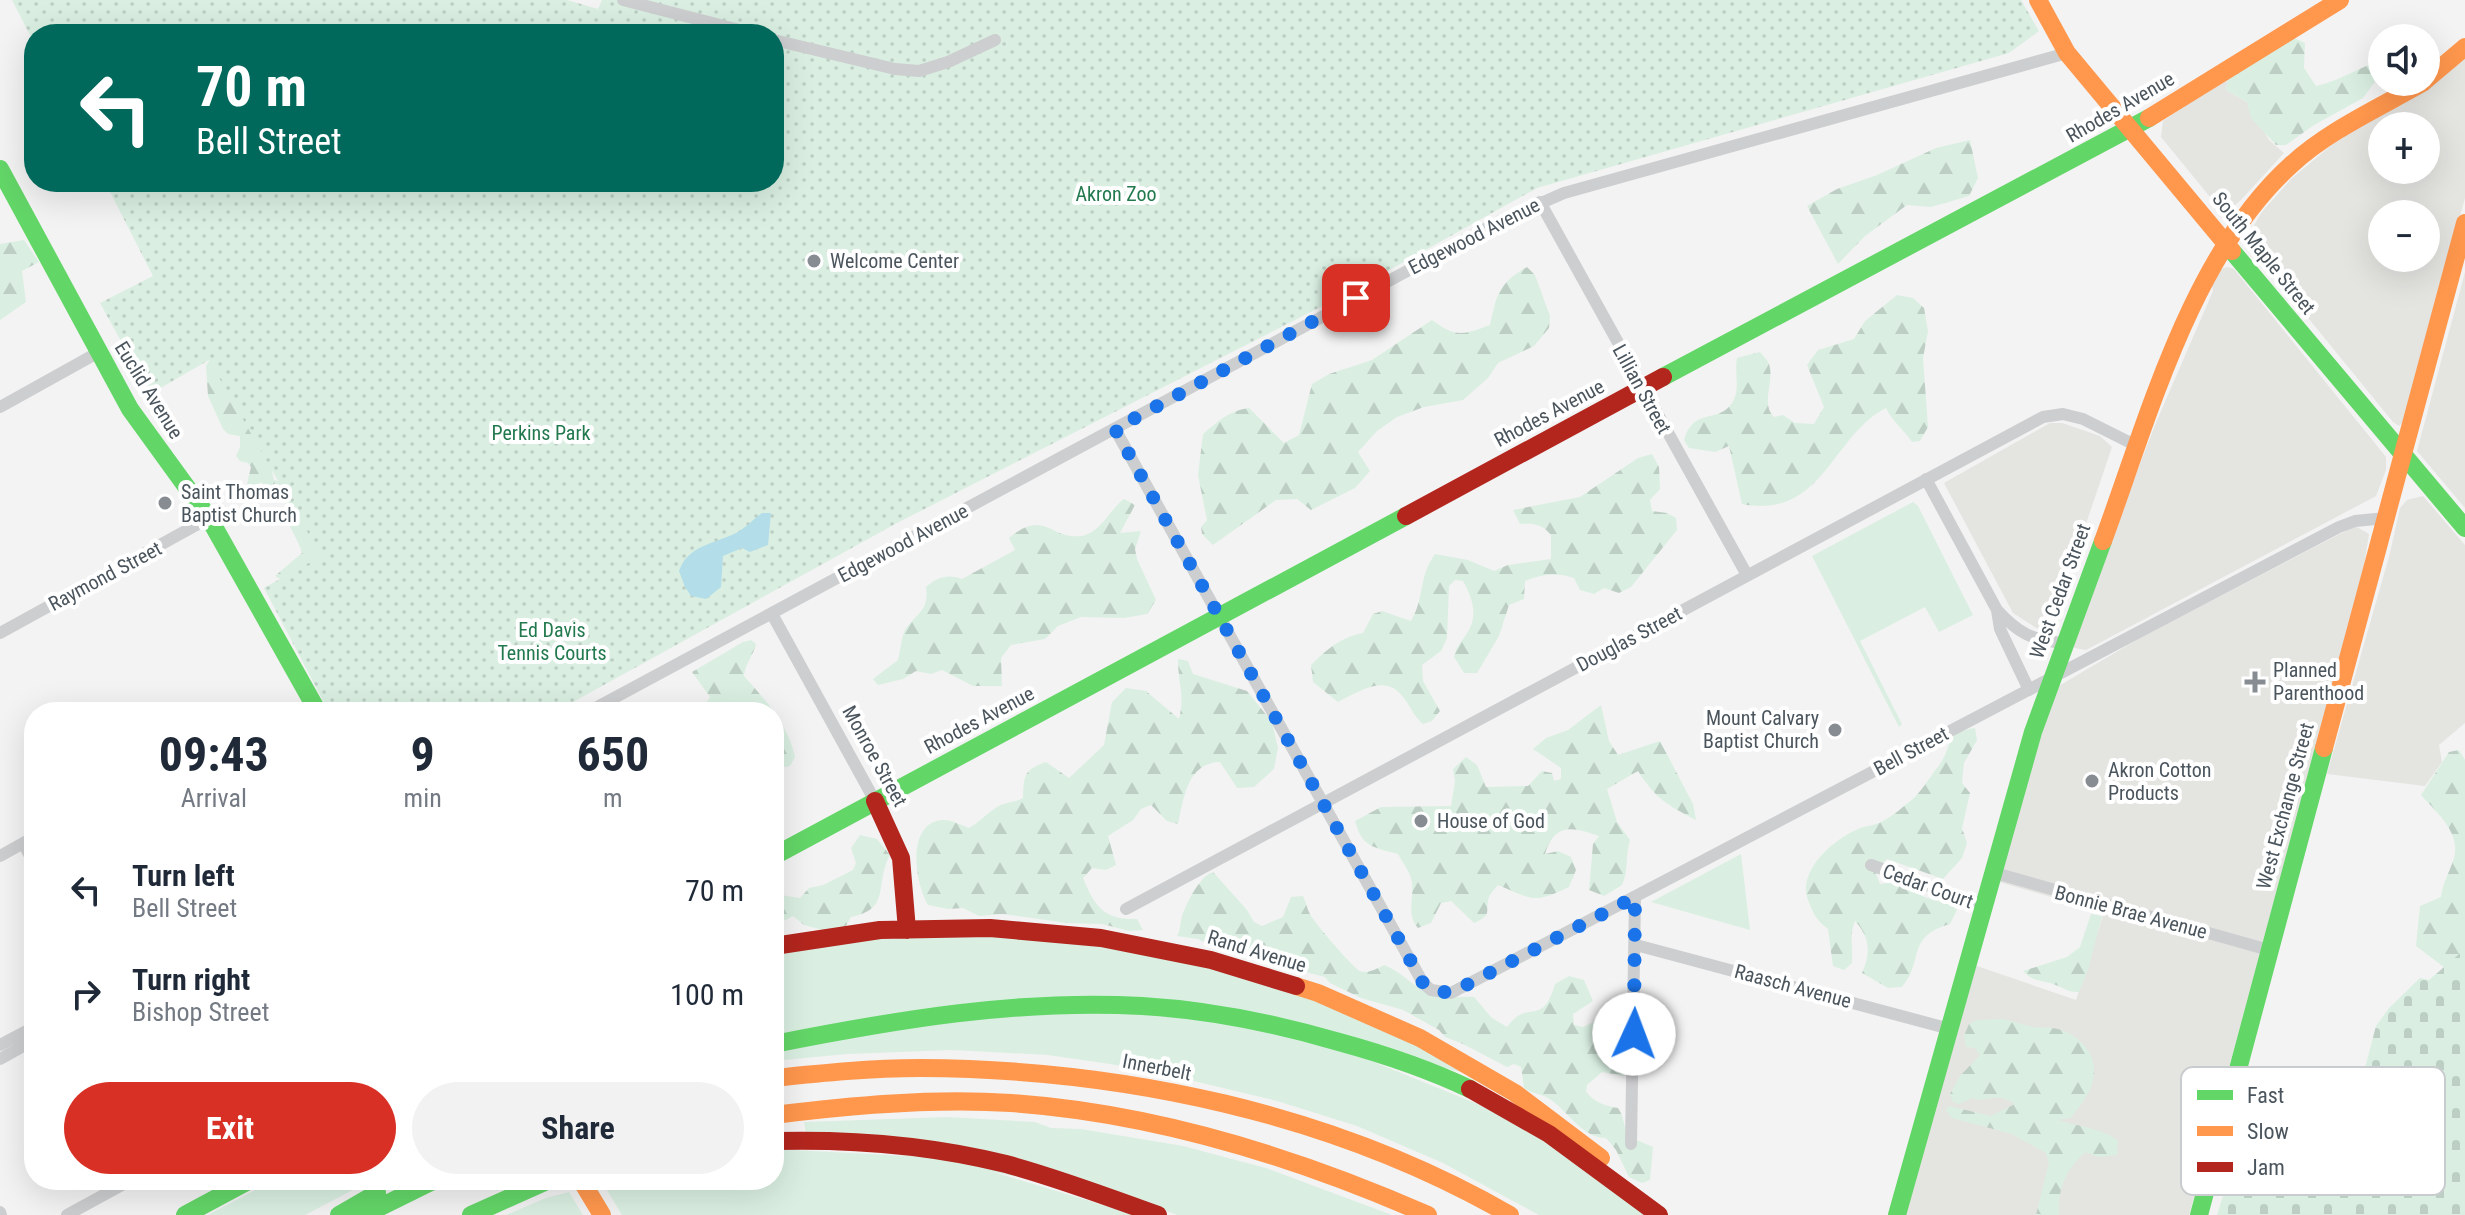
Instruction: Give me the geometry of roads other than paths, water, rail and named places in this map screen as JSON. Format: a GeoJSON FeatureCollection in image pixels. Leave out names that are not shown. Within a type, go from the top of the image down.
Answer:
{"type":"FeatureCollection","features":[{"type":"Feature","properties":{"kind":"main road","name":"South Maple Street"},"geometry":{"type":"LineString","coordinates":[[2038,0],[2067,53],[2403,458],[2465,528]]}},
{"type":"Feature","properties":{"kind":"main road","name":"Rhodes Avenue"},"geometry":{"type":"LineString","coordinates":[[784,851],[1831,286],[2130,130],[2340,0]]}},
{"type":"Feature","properties":{"kind":"main road","name":"West Cedar Street"},"geometry":{"type":"LineString","coordinates":[[2440,68],[2465,47]]}},
{"type":"Feature","properties":{"kind":"main road","name":"West Cedar Street"},"geometry":{"type":"LineString","coordinates":[[1897,1215],[2033,732],[2171,355],[2206,278],[2261,196],[2291,165],[2332,134],[2399,96]]}},
{"type":"Feature","properties":{"kind":"main road","name":"Euclid Avenue"},"geometry":{"type":"LineString","coordinates":[[2,178],[146,435],[186,483],[209,518],[312,702]]}},
{"type":"Feature","properties":{"kind":"main road","name":"West Exchange Street"},"geometry":{"type":"LineString","coordinates":[[2238,1067],[2465,223]]}},
{"type":"Feature","properties":{"kind":"main road","name":"Monroe Street"},"geometry":{"type":"LineString","coordinates":[[875,801],[901,858],[907,930]]}},
{"type":"Feature","properties":{"kind":"main road","name":"Rand Avenue"},"geometry":{"type":"LineString","coordinates":[[784,944],[843,935],[907,930],[1002,928],[1087,935],[1190,954],[1318,994],[1456,1055],[1511,1089],[1595,1152],[1660,1215]]}},
{"type":"Feature","properties":{"kind":"main road"},"geometry":{"type":"LineString","coordinates":[[784,1042],[974,1009],[1046,1004],[1091,1002],[1162,1006],[1258,1020],[1321,1035],[1440,1076],[1478,1093],[1589,1160],[1660,1215]]}},
{"type":"Feature","properties":{"kind":"main road","name":"Innerbelt"},"geometry":{"type":"LineString","coordinates":[[784,1077],[879,1068],[944,1067],[1051,1073],[1146,1087],[1222,1102],[1375,1151],[1471,1192],[1510,1215]]}},
{"type":"Feature","properties":{"kind":"main road"},"geometry":{"type":"LineString","coordinates":[[784,1114],[948,1103],[1074,1111],[1189,1133],[1249,1149],[1328,1175],[1428,1215]]}},
{"type":"Feature","properties":{"kind":"main road"},"geometry":{"type":"LineString","coordinates":[[784,1141],[881,1144],[985,1159],[1158,1215]]}},
{"type":"Feature","properties":{"kind":"main road"},"geometry":{"type":"LineString","coordinates":[[185,1215],[231,1190]]}},
{"type":"Feature","properties":{"kind":"main road"},"geometry":{"type":"LineString","coordinates":[[339,1215],[383,1190]]}},
{"type":"Feature","properties":{"kind":"main road"},"geometry":{"type":"LineString","coordinates":[[364,1215],[415,1190]]}},
{"type":"Feature","properties":{"kind":"main road"},"geometry":{"type":"LineString","coordinates":[[471,1215],[527,1190]]}},
{"type":"Feature","properties":{"kind":"main road"},"geometry":{"type":"LineString","coordinates":[[587,1190],[601,1213]]}},
{"type":"Feature","properties":{"kind":"main road","name":"West Exchange Street"},"geometry":{"type":"LineString","coordinates":[[2199,1215],[2204,1195]]}},
{"type":"Feature","properties":{"kind":"street"},"geometry":{"type":"LineString","coordinates":[[623,0],[716,24]]}},
{"type":"Feature","properties":{"kind":"street"},"geometry":{"type":"LineString","coordinates":[[784,42],[895,69],[919,71],[948,62],[995,40]]}},
{"type":"Feature","properties":{"kind":"street","name":"Edgewood Avenue"},"geometry":{"type":"LineString","coordinates":[[607,702],[1540,202],[2067,53]]}},
{"type":"Feature","properties":{"kind":"street","name":"Lillian Street"},"geometry":{"type":"LineString","coordinates":[[1540,202],[1747,575]]}},
{"type":"Feature","properties":{"kind":"street"},"geometry":{"type":"LineString","coordinates":[[0,407],[99,352]]}},
{"type":"Feature","properties":{"kind":"street","name":"Douglas Street"},"geometry":{"type":"LineString","coordinates":[[1126,909],[2043,417],[2063,414],[2083,419],[2137,446]]}},
{"type":"Feature","properties":{"kind":"street"},"geometry":{"type":"LineString","coordinates":[[1115,429],[1323,804]]}},
{"type":"Feature","properties":{"kind":"street"},"geometry":{"type":"LineString","coordinates":[[1926,479],[1997,610],[2011,625],[2039,641],[2064,643]]}},
{"type":"Feature","properties":{"kind":"street","name":"Raymond Street"},"geometry":{"type":"LineString","coordinates":[[0,633],[209,518]]}},
{"type":"Feature","properties":{"kind":"street","name":"Bell Street"},"geometry":{"type":"LineString","coordinates":[[1323,804],[1423,983],[1440,993],[1451,993],[2339,527],[2355,521],[2386,518]]}},
{"type":"Feature","properties":{"kind":"street"},"geometry":{"type":"LineString","coordinates":[[1997,610],[2000,629],[2029,690]]}},
{"type":"Feature","properties":{"kind":"street","name":"Monroe Street"},"geometry":{"type":"LineString","coordinates":[[772,614],[875,801]]}},
{"type":"Feature","properties":{"kind":"street"},"geometry":{"type":"LineString","coordinates":[[0,856],[24,843]]}},
{"type":"Feature","properties":{"kind":"street","name":"Cedar Court"},"geometry":{"type":"LineString","coordinates":[[1871,865],[1985,906]]}},
{"type":"Feature","properties":{"kind":"street","name":"Bonnie Brae Avenue"},"geometry":{"type":"LineString","coordinates":[[1995,873],[2269,950]]}},
{"type":"Feature","properties":{"kind":"street"},"geometry":{"type":"LineString","coordinates":[[1631,1144],[1635,897]]}},
{"type":"Feature","properties":{"kind":"street","name":"Raasch Avenue"},"geometry":{"type":"LineString","coordinates":[[1636,945],[1950,1029]]}},
{"type":"Feature","properties":{"kind":"street"},"geometry":{"type":"LineString","coordinates":[[0,1045],[24,1032]]}},
{"type":"Feature","properties":{"kind":"street"},"geometry":{"type":"LineString","coordinates":[[0,1059],[24,1046]]}},
{"type":"Feature","properties":{"kind":"street"},"geometry":{"type":"LineString","coordinates":[[67,1215],[113,1190]]}},
{"type":"Feature","properties":{"kind":"water"},"geometry":{"type":"Polygon","coordinates":[[[762,513],[771,513],[768,545],[750,552],[742,548],[723,556],[721,587],[706,599],[691,596],[679,571],[683,562],[695,550],[740,531],[762,513]]]}},
{"type":"Feature","properties":{"kind":"place","name":"Welcome Center"},"geometry":{"type":"Point","coordinates":[814,261]}},
{"type":"Feature","properties":{"kind":"place","name":"Saint Thomas Baptist Church"},"geometry":{"type":"Point","coordinates":[165,503]}},
{"type":"Feature","properties":{"kind":"place","name":"Planned Parenthood"},"geometry":{"type":"Point","coordinates":[2255,682]}},
{"type":"Feature","properties":{"kind":"place","name":"Mount Calvary Baptist Church"},"geometry":{"type":"Point","coordinates":[1835,730]}},
{"type":"Feature","properties":{"kind":"place","name":"Akron Cotton Products"},"geometry":{"type":"Point","coordinates":[2092,781]}},
{"type":"Feature","properties":{"kind":"place","name":"House of God"},"geometry":{"type":"Point","coordinates":[1421,821]}},
{"type":"Feature","properties":{"kind":"park label","name":"Akron Zoo"},"geometry":{"type":"Point","coordinates":[1116,194]}},
{"type":"Feature","properties":{"kind":"park label","name":"Perkins Park"},"geometry":{"type":"Point","coordinates":[541,433]}},
{"type":"Feature","properties":{"kind":"park label","name":"Ed Davis Tennis Courts"},"geometry":{"type":"Point","coordinates":[552,642]}}]}
